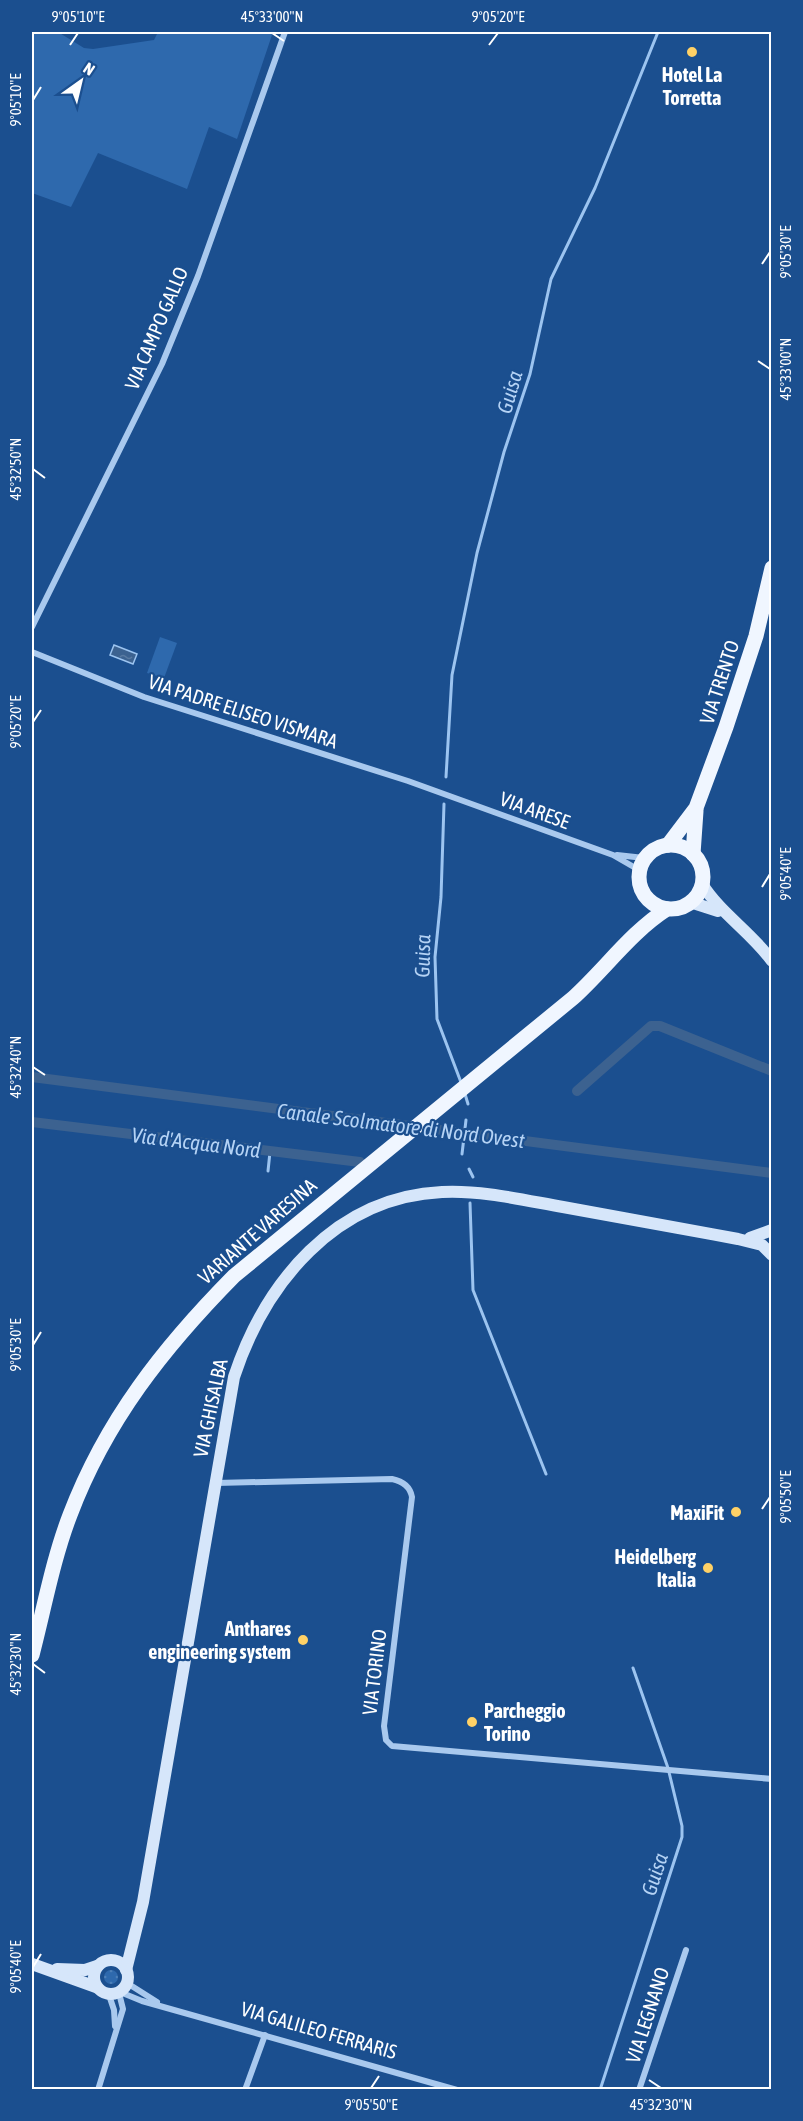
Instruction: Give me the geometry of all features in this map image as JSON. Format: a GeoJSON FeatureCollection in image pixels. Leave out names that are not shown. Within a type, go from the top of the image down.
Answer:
{"type":"FeatureCollection","features":[{"type":"Feature","properties":{"kind":"main road","name":"VIA TRENTO"},"geometry":{"type":"LineString","coordinates":[[702,884],[700,865],[693,854],[696,808],[743,678],[762,614],[771,568]]}},
{"type":"Feature","properties":{"kind":"main road","name":"VIA TRENTO"},"geometry":{"type":"LineString","coordinates":[[642,864],[655,849],[668,845],[696,808]]}},
{"type":"Feature","properties":{"kind":"main road"},"geometry":{"type":"LineString","coordinates":[[668,845],[681,846],[693,854]]}},
{"type":"Feature","properties":{"kind":"main road"},"geometry":{"type":"LineString","coordinates":[[642,864],[639,879],[646,897],[667,909],[681,907],[690,902],[702,884]]}},
{"type":"Feature","properties":{"kind":"main road","name":"VARIANTE VARESINA"},"geometry":{"type":"LineString","coordinates":[[637,930],[646,897]]}},
{"type":"Feature","properties":{"kind":"main road","name":"VARIANTE VARESINA"},"geometry":{"type":"LineString","coordinates":[[32,1655],[70,1515],[106,1438],[152,1366],[184,1326],[234,1276],[602,972],[637,930],[667,909]]}},
{"type":"Feature","properties":{"kind":"street","name":"VIA CAMPO GALLO"},"geometry":{"type":"LineString","coordinates":[[32,627],[162,364],[198,276],[285,32]]}},
{"type":"Feature","properties":{"kind":"street","name":"VIA PADRE ELISEO VISMARA"},"geometry":{"type":"LineString","coordinates":[[32,652],[164,704],[447,795]]}},
{"type":"Feature","properties":{"kind":"street","name":"VIA ARESE"},"geometry":{"type":"LineString","coordinates":[[447,795],[642,864]]}},
{"type":"Feature","properties":{"kind":"street","name":"VIA ARESE"},"geometry":{"type":"LineString","coordinates":[[614,855],[642,864]]}},
{"type":"Feature","properties":{"kind":"street","name":"VIA TRENTO"},"geometry":{"type":"LineString","coordinates":[[702,884],[724,914]]}},
{"type":"Feature","properties":{"kind":"street","name":"VIA TRENTO"},"geometry":{"type":"LineString","coordinates":[[690,902],[705,905],[724,914],[749,934],[771,961]]}},
{"type":"Feature","properties":{"kind":"street","name":"VIA GHISALBA"},"geometry":{"type":"LineString","coordinates":[[126,1970],[143,1902],[234,1377],[258,1316],[271,1295],[303,1256],[338,1229],[381,1205],[421,1194],[477,1193],[744,1239],[768,1246],[771,1255]]}},
{"type":"Feature","properties":{"kind":"street"},"geometry":{"type":"LineString","coordinates":[[744,1239],[771,1230]]}},
{"type":"Feature","properties":{"kind":"street","name":"VIA TORINO"},"geometry":{"type":"LineString","coordinates":[[216,1483],[392,1479],[408,1486],[412,1497],[384,1726],[386,1740],[396,1747],[771,1779]]}},
{"type":"Feature","properties":{"kind":"street","name":"VIA GHISALBA"},"geometry":{"type":"LineString","coordinates":[[110,1960],[122,1950],[136,1928]]}},
{"type":"Feature","properties":{"kind":"street","name":"VIA LEGNANO"},"geometry":{"type":"LineString","coordinates":[[639,2090],[686,1950]]}},
{"type":"Feature","properties":{"kind":"street"},"geometry":{"type":"LineString","coordinates":[[38,1966],[77,1970],[97,1966],[110,1960],[121,1963],[126,1970],[119,1991],[114,2038]]}},
{"type":"Feature","properties":{"kind":"street"},"geometry":{"type":"LineString","coordinates":[[38,1966],[96,1987],[119,1991]]}},
{"type":"Feature","properties":{"kind":"street"},"geometry":{"type":"LineString","coordinates":[[96,1987],[93,1976],[97,1966]]}},
{"type":"Feature","properties":{"kind":"street"},"geometry":{"type":"LineString","coordinates":[[98,2090],[123,2009],[119,1991]]}},
{"type":"Feature","properties":{"kind":"street","name":"VIA GALILEO FERRARIS"},"geometry":{"type":"LineString","coordinates":[[119,1991],[171,2009],[457,2090]]}},
{"type":"Feature","properties":{"kind":"street","name":"VIA GALILEO FERRARIS"},"geometry":{"type":"LineString","coordinates":[[119,1991],[171,2009]]}},
{"type":"Feature","properties":{"kind":"street"},"geometry":{"type":"LineString","coordinates":[[245,2090],[264,2035]]}},
{"type":"Feature","properties":{"kind":"shaded area"},"geometry":{"type":"Polygon","coordinates":[[[32,32],[58,32],[84,48],[93,49],[154,40],[158,32],[273,32],[237,139],[209,127],[187,189],[98,153],[71,207],[32,193],[32,32]]]}},
{"type":"Feature","properties":{"kind":"shaded area"},"geometry":{"type":"Polygon","coordinates":[[[160,637],[177,643],[164,678],[147,673],[160,637]]]}},
{"type":"Feature","properties":{"kind":"shaded area"},"geometry":{"type":"Polygon","coordinates":[[[111,1970],[116,1972],[118,1977],[116,1982],[111,1984],[106,1982],[104,1977],[106,1972],[111,1970]]]}},
{"type":"Feature","properties":{"kind":"water"},"geometry":{"type":"Polygon","coordinates":[[[114,645],[137,654],[133,664],[110,655],[114,645]]]}},
{"type":"Feature","properties":{"kind":"waterway","name":"Guisa"},"geometry":{"type":"LineString","coordinates":[[446,777],[452,675],[477,553],[504,452],[530,374],[551,279],[595,188],[658,32]]}},
{"type":"Feature","properties":{"kind":"waterway","name":"Guisa"},"geometry":{"type":"LineString","coordinates":[[444,804],[441,897],[435,957],[437,1019],[462,1085]]}},
{"type":"Feature","properties":{"kind":"waterway","name":"Via d'Acqua Nord"},"geometry":{"type":"LineString","coordinates":[[577,1091],[651,1026],[660,1026],[772,1071]]}},
{"type":"Feature","properties":{"kind":"waterway","name":"Canale Scolmatore di Nord Ovest"},"geometry":{"type":"LineString","coordinates":[[32,1077],[772,1173]]}},
{"type":"Feature","properties":{"kind":"waterway","name":"Guisa"},"geometry":{"type":"LineString","coordinates":[[465,1094],[468,1104]]}},
{"type":"Feature","properties":{"kind":"waterway","name":"Guisa"},"geometry":{"type":"LineString","coordinates":[[462,1154],[466,1120]]}},
{"type":"Feature","properties":{"kind":"waterway","name":"Via d'Acqua Nord"},"geometry":{"type":"LineString","coordinates":[[32,1122],[360,1162]]}},
{"type":"Feature","properties":{"kind":"waterway"},"geometry":{"type":"LineString","coordinates":[[268,1171],[270,1152]]}},
{"type":"Feature","properties":{"kind":"waterway","name":"Guisa"},"geometry":{"type":"LineString","coordinates":[[469,1169],[473,1177]]}},
{"type":"Feature","properties":{"kind":"waterway","name":"Guisa"},"geometry":{"type":"LineString","coordinates":[[470,1203],[473,1290],[546,1474]]}},
{"type":"Feature","properties":{"kind":"waterway","name":"Guisa"},"geometry":{"type":"LineString","coordinates":[[600,2090],[682,1837],[682,1826],[668,1768],[633,1668]]}},
{"type":"Feature","properties":{"kind":"place","name":"Hotel La Torretta"},"geometry":{"type":"Point","coordinates":[692,52]}},
{"type":"Feature","properties":{"kind":"place","name":"MaxiFit"},"geometry":{"type":"Point","coordinates":[736,1512]}},
{"type":"Feature","properties":{"kind":"place","name":"Heidelberg Italia"},"geometry":{"type":"Point","coordinates":[708,1568]}},
{"type":"Feature","properties":{"kind":"place","name":"Anthares engineering system"},"geometry":{"type":"Point","coordinates":[303,1640]}},
{"type":"Feature","properties":{"kind":"place","name":"Parcheggio Torino"},"geometry":{"type":"Point","coordinates":[472,1722]}}]}
